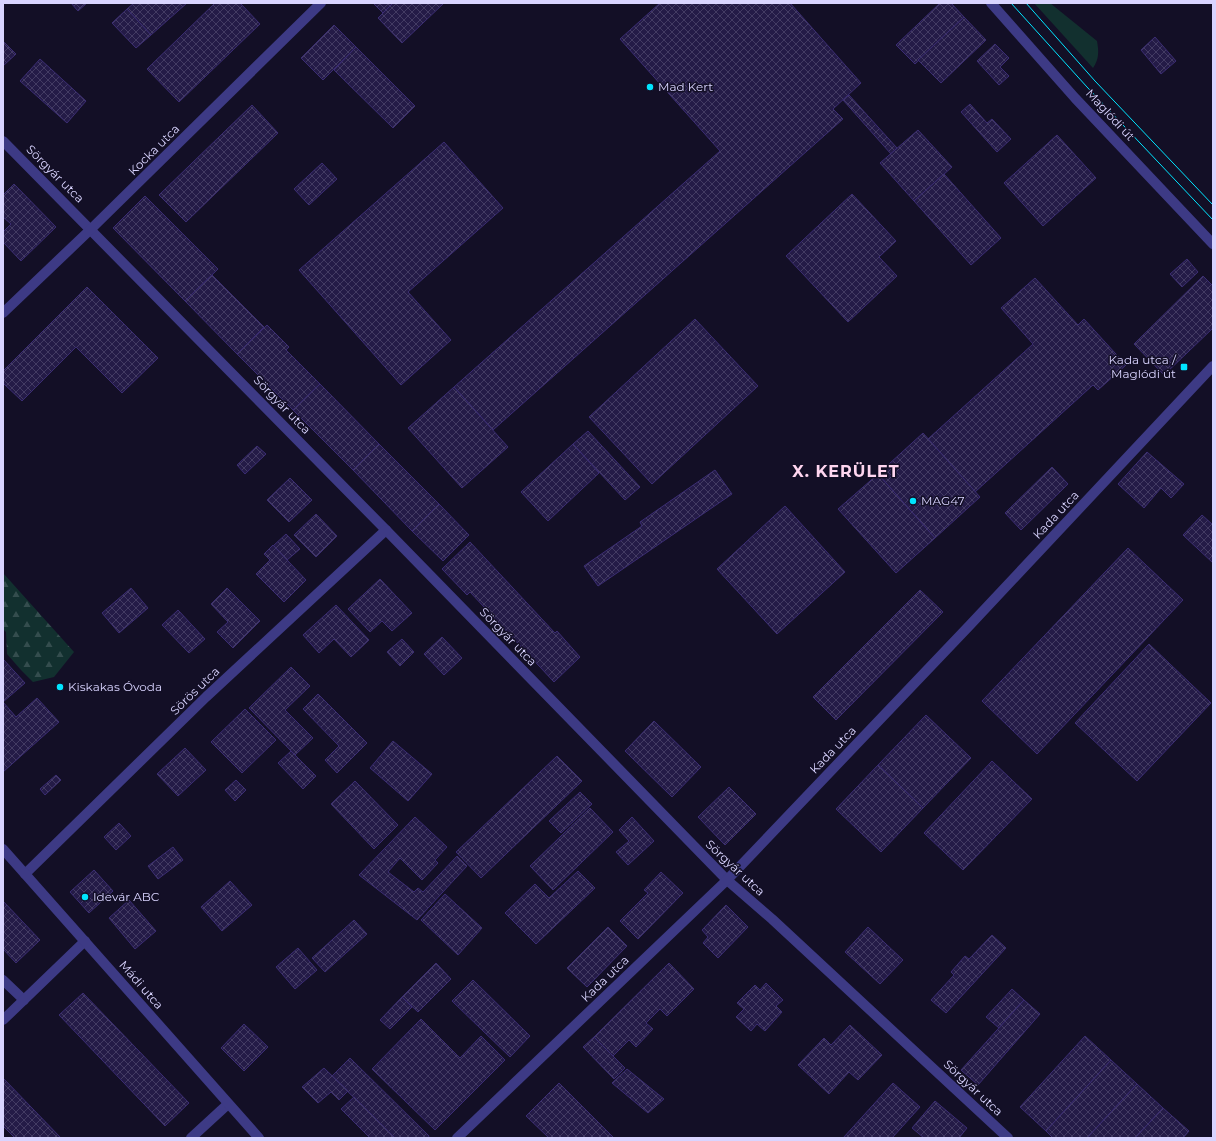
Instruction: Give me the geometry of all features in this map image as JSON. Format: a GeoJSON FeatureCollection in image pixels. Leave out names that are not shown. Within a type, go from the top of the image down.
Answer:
{"type":"FeatureCollection","features":[{"type":"Feature","properties":{"kind":"street","name":"Kocka utca"},"geometry":{"type":"LineString","coordinates":[[3,313],[91,229],[321,3]]}},
{"type":"Feature","properties":{"kind":"street","name":"Maglódi út"},"geometry":{"type":"LineString","coordinates":[[991,3],[1075,98],[1213,244]]}},
{"type":"Feature","properties":{"kind":"street","name":"Sörgyár utca"},"geometry":{"type":"LineString","coordinates":[[3,141],[386,530],[727,880],[772,919],[1008,1138]]}},
{"type":"Feature","properties":{"kind":"street","name":"Kada utca"},"geometry":{"type":"LineString","coordinates":[[457,1138],[727,880],[969,626],[1213,366]]}},
{"type":"Feature","properties":{"kind":"street","name":"Sörös utca"},"geometry":{"type":"LineString","coordinates":[[25,874],[206,697],[386,530]]}},
{"type":"Feature","properties":{"kind":"street","name":"Mádi utca"},"geometry":{"type":"LineString","coordinates":[[3,849],[259,1138]]}},
{"type":"Feature","properties":{"kind":"street"},"geometry":{"type":"LineString","coordinates":[[3,1020],[85,941]]}},
{"type":"Feature","properties":{"kind":"street"},"geometry":{"type":"LineString","coordinates":[[3,980],[24,1000]]}},
{"type":"Feature","properties":{"kind":"street"},"geometry":{"type":"LineString","coordinates":[[191,1138],[228,1104]]}},
{"type":"Feature","properties":{"kind":"green space"},"geometry":{"type":"Polygon","coordinates":[[[1034,3],[1050,3],[1097,41],[1098,55],[1093,68],[1034,3]]]}},
{"type":"Feature","properties":{"kind":"green space"},"geometry":{"type":"Polygon","coordinates":[[[3,573],[74,652],[54,677],[33,682],[7,654],[6,632],[3,629],[3,573]]]}},
{"type":"Feature","properties":{"kind":"building"},"geometry":{"type":"Polygon","coordinates":[[[71,3],[87,3],[78,11],[71,3]]]}},
{"type":"Feature","properties":{"kind":"building"},"geometry":{"type":"Polygon","coordinates":[[[134,3],[187,3],[151,35],[127,9],[134,3]]]}},
{"type":"Feature","properties":{"kind":"building"},"geometry":{"type":"Polygon","coordinates":[[[215,3],[240,3],[260,24],[179,102],[147,69],[215,3]]]}},
{"type":"Feature","properties":{"kind":"building"},"geometry":{"type":"Polygon","coordinates":[[[373,3],[393,3],[383,13],[373,3]]]}},
{"type":"Feature","properties":{"kind":"building"},"geometry":{"type":"Polygon","coordinates":[[[393,3],[444,3],[402,43],[378,18],[393,3]]]}},
{"type":"Feature","properties":{"kind":"building"},"geometry":{"type":"Polygon","coordinates":[[[660,3],[790,3],[861,83],[833,109],[843,119],[493,430],[454,387],[720,151],[620,39],[660,3]]]}},
{"type":"Feature","properties":{"kind":"building"},"geometry":{"type":"Polygon","coordinates":[[[940,3],[951,3],[964,17],[915,64],[896,45],[940,3]]]}},
{"type":"Feature","properties":{"kind":"building"},"geometry":{"type":"Polygon","coordinates":[[[127,9],[151,35],[136,48],[112,23],[127,9]]]}},
{"type":"Feature","properties":{"kind":"building"},"geometry":{"type":"Polygon","coordinates":[[[964,17],[986,40],[941,83],[918,60],[964,17]]]}},
{"type":"Feature","properties":{"kind":"building"},"geometry":{"type":"Polygon","coordinates":[[[334,25],[356,47],[323,80],[301,58],[334,25]]]}},
{"type":"Feature","properties":{"kind":"building"},"geometry":{"type":"Polygon","coordinates":[[[1155,37],[1176,61],[1161,74],[1141,50],[1155,37]]]}},
{"type":"Feature","properties":{"kind":"building"},"geometry":{"type":"Polygon","coordinates":[[[3,41],[16,54],[3,66],[3,41]]]}},
{"type":"Feature","properties":{"kind":"building"},"geometry":{"type":"Polygon","coordinates":[[[995,44],[1009,58],[1000,67],[1009,76],[999,85],[977,61],[995,44]]]}},
{"type":"Feature","properties":{"kind":"building"},"geometry":{"type":"Polygon","coordinates":[[[356,47],[415,106],[393,128],[334,70],[356,47]]]}},
{"type":"Feature","properties":{"kind":"building"},"geometry":{"type":"Polygon","coordinates":[[[40,59],[86,101],[67,123],[20,81],[40,59]]]}},
{"type":"Feature","properties":{"kind":"building"},"geometry":{"type":"Polygon","coordinates":[[[849,95],[897,148],[891,154],[843,100],[849,95]]]}},
{"type":"Feature","properties":{"kind":"building"},"geometry":{"type":"Polygon","coordinates":[[[970,104],[987,123],[992,119],[1011,139],[997,152],[961,112],[970,104]]]}},
{"type":"Feature","properties":{"kind":"building"},"geometry":{"type":"Polygon","coordinates":[[[252,105],[278,133],[186,222],[159,195],[252,105]]]}},
{"type":"Feature","properties":{"kind":"building"},"geometry":{"type":"Polygon","coordinates":[[[918,130],[952,167],[914,201],[880,163],[918,130]]]}},
{"type":"Feature","properties":{"kind":"building"},"geometry":{"type":"Polygon","coordinates":[[[1057,135],[1096,178],[1043,226],[1004,183],[1057,135]]]}},
{"type":"Feature","properties":{"kind":"building"},"geometry":{"type":"Polygon","coordinates":[[[444,142],[503,208],[408,292],[451,340],[401,385],[299,270],[444,142]]]}},
{"type":"Feature","properties":{"kind":"building"},"geometry":{"type":"Polygon","coordinates":[[[322,163],[337,179],[309,205],[294,189],[322,163]]]}},
{"type":"Feature","properties":{"kind":"building"},"geometry":{"type":"Polygon","coordinates":[[[944,174],[1001,238],[971,265],[914,201],[944,174]]]}},
{"type":"Feature","properties":{"kind":"building"},"geometry":{"type":"Polygon","coordinates":[[[14,184],[56,227],[21,261],[3,242],[3,232],[11,224],[3,217],[3,195],[14,184]]]}},
{"type":"Feature","properties":{"kind":"building"},"geometry":{"type":"Polygon","coordinates":[[[852,194],[896,241],[879,257],[897,276],[848,322],[786,256],[852,194]]]}},
{"type":"Feature","properties":{"kind":"building"},"geometry":{"type":"Polygon","coordinates":[[[145,196],[218,269],[185,301],[113,228],[145,196]]]}},
{"type":"Feature","properties":{"kind":"building"},"geometry":{"type":"Polygon","coordinates":[[[1187,259],[1198,272],[1182,287],[1170,274],[1187,259]]]}},
{"type":"Feature","properties":{"kind":"building"},"geometry":{"type":"Polygon","coordinates":[[[212,275],[264,327],[237,354],[185,301],[212,275]]]}},
{"type":"Feature","properties":{"kind":"building"},"geometry":{"type":"Polygon","coordinates":[[[1203,276],[1213,286],[1213,328],[1164,375],[1134,344],[1203,276]]]}},
{"type":"Feature","properties":{"kind":"building"},"geometry":{"type":"Polygon","coordinates":[[[1035,278],[1078,325],[1084,319],[1126,365],[1098,390],[1093,385],[975,492],[928,439],[1033,344],[1001,308],[1035,278]]]}},
{"type":"Feature","properties":{"kind":"building"},"geometry":{"type":"Polygon","coordinates":[[[87,287],[158,358],[122,393],[76,347],[22,401],[3,383],[3,371],[87,287]]]}},
{"type":"Feature","properties":{"kind":"building"},"geometry":{"type":"Polygon","coordinates":[[[695,319],[758,386],[652,484],[589,417],[695,319]]]}},
{"type":"Feature","properties":{"kind":"building"},"geometry":{"type":"Polygon","coordinates":[[[267,325],[289,347],[286,350],[320,384],[293,410],[237,354],[267,325]]]}},
{"type":"Feature","properties":{"kind":"building"},"geometry":{"type":"Polygon","coordinates":[[[320,384],[379,444],[353,470],[293,410],[320,384]]]}},
{"type":"Feature","properties":{"kind":"building"},"geometry":{"type":"Polygon","coordinates":[[[454,387],[508,447],[462,488],[408,428],[454,387]]]}},
{"type":"Feature","properties":{"kind":"building"},"geometry":{"type":"Polygon","coordinates":[[[588,431],[640,487],[625,500],[573,444],[588,431]]]}},
{"type":"Feature","properties":{"kind":"building"},"geometry":{"type":"Polygon","coordinates":[[[923,433],[980,497],[935,538],[878,474],[923,433]]]}},
{"type":"Feature","properties":{"kind":"building"},"geometry":{"type":"Polygon","coordinates":[[[379,444],[439,504],[412,531],[353,470],[379,444]]]}},
{"type":"Feature","properties":{"kind":"building"},"geometry":{"type":"Polygon","coordinates":[[[573,444],[599,473],[548,521],[521,492],[573,444]]]}},
{"type":"Feature","properties":{"kind":"building"},"geometry":{"type":"Polygon","coordinates":[[[257,446],[266,454],[245,474],[237,465],[257,446]]]}},
{"type":"Feature","properties":{"kind":"building"},"geometry":{"type":"Polygon","coordinates":[[[1147,452],[1184,484],[1171,498],[1161,488],[1144,508],[1118,484],[1147,452]]]}},
{"type":"Feature","properties":{"kind":"building"},"geometry":{"type":"Polygon","coordinates":[[[1052,467],[1068,484],[1021,530],[1005,513],[1052,467]]]}},
{"type":"Feature","properties":{"kind":"building"},"geometry":{"type":"Polygon","coordinates":[[[715,470],[732,494],[598,586],[584,566],[642,526],[640,522],[715,470]]]}},
{"type":"Feature","properties":{"kind":"building"},"geometry":{"type":"Polygon","coordinates":[[[878,474],[935,538],[896,573],[838,509],[878,474]]]}},
{"type":"Feature","properties":{"kind":"building"},"geometry":{"type":"Polygon","coordinates":[[[290,478],[312,500],[289,522],[267,500],[290,478]]]}},
{"type":"Feature","properties":{"kind":"building"},"geometry":{"type":"Polygon","coordinates":[[[439,504],[469,535],[443,561],[412,531],[439,504]]]}},
{"type":"Feature","properties":{"kind":"building"},"geometry":{"type":"Polygon","coordinates":[[[785,506],[845,572],[777,634],[717,569],[785,506]]]}},
{"type":"Feature","properties":{"kind":"building"},"geometry":{"type":"Polygon","coordinates":[[[316,514],[337,536],[316,557],[294,535],[316,514]]]}},
{"type":"Feature","properties":{"kind":"building"},"geometry":{"type":"Polygon","coordinates":[[[1202,515],[1213,525],[1213,563],[1183,535],[1202,515]]]}},
{"type":"Feature","properties":{"kind":"building"},"geometry":{"type":"Polygon","coordinates":[[[286,534],[300,549],[287,560],[273,546],[286,534]]]}},
{"type":"Feature","properties":{"kind":"building"},"geometry":{"type":"Polygon","coordinates":[[[470,542],[555,633],[557,631],[580,657],[554,682],[470,592],[467,595],[442,569],[470,542]]]}},
{"type":"Feature","properties":{"kind":"building"},"geometry":{"type":"Polygon","coordinates":[[[273,545],[306,580],[284,602],[256,574],[270,560],[264,554],[273,545]]]}},
{"type":"Feature","properties":{"kind":"building"},"geometry":{"type":"Polygon","coordinates":[[[1128,548],[1183,600],[1037,754],[982,701],[1128,548]]]}},
{"type":"Feature","properties":{"kind":"building"},"geometry":{"type":"Polygon","coordinates":[[[380,579],[412,613],[392,631],[382,621],[370,632],[348,609],[380,579]]]}},
{"type":"Feature","properties":{"kind":"building"},"geometry":{"type":"Polygon","coordinates":[[[131,588],[148,608],[119,633],[102,613],[131,588]]]}},
{"type":"Feature","properties":{"kind":"building"},"geometry":{"type":"Polygon","coordinates":[[[227,588],[260,621],[233,648],[217,632],[228,622],[211,604],[227,588]]]}},
{"type":"Feature","properties":{"kind":"building"},"geometry":{"type":"Polygon","coordinates":[[[920,590],[943,612],[836,720],[813,697],[920,590]]]}},
{"type":"Feature","properties":{"kind":"building"},"geometry":{"type":"Polygon","coordinates":[[[336,605],[369,640],[351,657],[334,639],[319,653],[303,635],[336,605]]]}},
{"type":"Feature","properties":{"kind":"building"},"geometry":{"type":"Polygon","coordinates":[[[178,610],[205,639],[189,653],[162,625],[178,610]]]}},
{"type":"Feature","properties":{"kind":"building"},"geometry":{"type":"Polygon","coordinates":[[[442,637],[462,658],[444,675],[424,654],[442,637]]]}},
{"type":"Feature","properties":{"kind":"building"},"geometry":{"type":"Polygon","coordinates":[[[402,639],[414,652],[400,666],[387,652],[402,639]]]}},
{"type":"Feature","properties":{"kind":"building"},"geometry":{"type":"Polygon","coordinates":[[[1149,644],[1211,703],[1137,781],[1075,723],[1149,644]]]}},
{"type":"Feature","properties":{"kind":"building"},"geometry":{"type":"Polygon","coordinates":[[[3,659],[25,683],[3,702],[3,659]]]}},
{"type":"Feature","properties":{"kind":"building"},"geometry":{"type":"Polygon","coordinates":[[[291,667],[310,686],[285,710],[313,738],[295,755],[249,708],[291,667]]]}},
{"type":"Feature","properties":{"kind":"building"},"geometry":{"type":"Polygon","coordinates":[[[318,694],[367,743],[337,773],[325,760],[339,746],[303,709],[318,694]]]}},
{"type":"Feature","properties":{"kind":"building"},"geometry":{"type":"Polygon","coordinates":[[[37,698],[59,722],[3,772],[3,702],[16,717],[37,698]]]}},
{"type":"Feature","properties":{"kind":"building"},"geometry":{"type":"Polygon","coordinates":[[[245,709],[276,740],[242,773],[211,742],[245,709]]]}},
{"type":"Feature","properties":{"kind":"building"},"geometry":{"type":"Polygon","coordinates":[[[926,715],[971,758],[923,808],[878,765],[926,715]]]}},
{"type":"Feature","properties":{"kind":"building"},"geometry":{"type":"Polygon","coordinates":[[[654,721],[701,767],[672,797],[625,751],[654,721]]]}},
{"type":"Feature","properties":{"kind":"building"},"geometry":{"type":"Polygon","coordinates":[[[393,741],[432,774],[408,801],[370,768],[393,741]]]}},
{"type":"Feature","properties":{"kind":"building"},"geometry":{"type":"Polygon","coordinates":[[[185,748],[206,770],[178,796],[157,774],[185,748]]]}},
{"type":"Feature","properties":{"kind":"building"},"geometry":{"type":"Polygon","coordinates":[[[291,751],[316,776],[303,789],[278,763],[291,751]]]}},
{"type":"Feature","properties":{"kind":"building"},"geometry":{"type":"Polygon","coordinates":[[[557,756],[582,781],[481,878],[456,852],[557,756]]]}},
{"type":"Feature","properties":{"kind":"building"},"geometry":{"type":"Polygon","coordinates":[[[992,761],[1032,799],[963,870],[924,833],[992,761]]]}},
{"type":"Feature","properties":{"kind":"building"},"geometry":{"type":"Polygon","coordinates":[[[878,765],[923,808],[881,852],[836,809],[878,765]]]}},
{"type":"Feature","properties":{"kind":"building"},"geometry":{"type":"Polygon","coordinates":[[[56,775],[61,780],[45,795],[40,789],[56,775]]]}},
{"type":"Feature","properties":{"kind":"building"},"geometry":{"type":"Polygon","coordinates":[[[236,780],[246,790],[235,801],[225,790],[236,780]]]}},
{"type":"Feature","properties":{"kind":"building"},"geometry":{"type":"Polygon","coordinates":[[[355,781],[398,825],[374,849],[331,804],[355,781]]]}},
{"type":"Feature","properties":{"kind":"building"},"geometry":{"type":"Polygon","coordinates":[[[729,787],[756,814],[725,845],[698,817],[729,787]]]}},
{"type":"Feature","properties":{"kind":"building"},"geometry":{"type":"Polygon","coordinates":[[[580,792],[592,804],[561,833],[549,821],[580,792]]]}},
{"type":"Feature","properties":{"kind":"building"},"geometry":{"type":"Polygon","coordinates":[[[590,808],[613,832],[553,890],[530,866],[590,808]]]}},
{"type":"Feature","properties":{"kind":"building"},"geometry":{"type":"Polygon","coordinates":[[[415,817],[447,847],[435,860],[438,863],[422,880],[400,858],[388,872],[414,892],[418,888],[423,892],[457,856],[467,866],[417,920],[359,875],[415,817]]]}},
{"type":"Feature","properties":{"kind":"building"},"geometry":{"type":"Polygon","coordinates":[[[632,817],[654,841],[628,865],[616,852],[629,841],[619,830],[632,817]]]}},
{"type":"Feature","properties":{"kind":"building"},"geometry":{"type":"Polygon","coordinates":[[[119,823],[131,836],[116,850],[104,837],[119,823]]]}},
{"type":"Feature","properties":{"kind":"building"},"geometry":{"type":"Polygon","coordinates":[[[173,847],[183,860],[158,879],[148,866],[173,847]]]}},
{"type":"Feature","properties":{"kind":"building"},"geometry":{"type":"Polygon","coordinates":[[[94,870],[113,891],[89,913],[70,892],[94,870]]]}},
{"type":"Feature","properties":{"kind":"building"},"geometry":{"type":"Polygon","coordinates":[[[578,871],[595,888],[536,944],[505,913],[535,884],[549,898],[578,871]]]}},
{"type":"Feature","properties":{"kind":"building"},"geometry":{"type":"Polygon","coordinates":[[[661,872],[683,893],[638,939],[620,921],[648,893],[644,890],[661,872]]]}},
{"type":"Feature","properties":{"kind":"building"},"geometry":{"type":"Polygon","coordinates":[[[230,881],[252,905],[222,931],[201,907],[230,881]]]}},
{"type":"Feature","properties":{"kind":"building"},"geometry":{"type":"Polygon","coordinates":[[[445,894],[482,928],[458,955],[421,920],[445,894]]]}},
{"type":"Feature","properties":{"kind":"building"},"geometry":{"type":"Polygon","coordinates":[[[129,900],[156,931],[135,949],[109,918],[129,900]]]}},
{"type":"Feature","properties":{"kind":"building"},"geometry":{"type":"Polygon","coordinates":[[[3,901],[40,940],[16,963],[3,949],[3,901]]]}},
{"type":"Feature","properties":{"kind":"building"},"geometry":{"type":"Polygon","coordinates":[[[726,905],[748,927],[718,958],[703,943],[708,937],[702,930],[726,905]]]}},
{"type":"Feature","properties":{"kind":"building"},"geometry":{"type":"Polygon","coordinates":[[[354,920],[367,934],[325,972],[312,958],[354,920]]]}},
{"type":"Feature","properties":{"kind":"building"},"geometry":{"type":"Polygon","coordinates":[[[608,927],[627,946],[587,987],[567,968],[608,927]]]}},
{"type":"Feature","properties":{"kind":"building"},"geometry":{"type":"Polygon","coordinates":[[[868,927],[903,960],[880,984],[845,952],[868,927]]]}},
{"type":"Feature","properties":{"kind":"building"},"geometry":{"type":"Polygon","coordinates":[[[992,935],[1006,948],[946,1013],[931,1000],[954,975],[951,972],[965,956],[969,959],[992,935]]]}},
{"type":"Feature","properties":{"kind":"building"},"geometry":{"type":"Polygon","coordinates":[[[298,948],[317,970],[295,989],[276,967],[298,948]]]}},
{"type":"Feature","properties":{"kind":"building"},"geometry":{"type":"Polygon","coordinates":[[[436,963],[451,979],[418,1012],[402,997],[436,963]]]}},
{"type":"Feature","properties":{"kind":"building"},"geometry":{"type":"Polygon","coordinates":[[[669,963],[694,989],[667,1016],[660,1009],[646,1023],[653,1029],[636,1047],[629,1040],[613,1056],[594,1037],[669,963]]]}},
{"type":"Feature","properties":{"kind":"building"},"geometry":{"type":"Polygon","coordinates":[[[473,980],[530,1036],[510,1057],[452,1001],[473,980]]]}},
{"type":"Feature","properties":{"kind":"building"},"geometry":{"type":"Polygon","coordinates":[[[766,983],[783,1000],[776,1006],[782,1012],[765,1031],[757,1024],[751,1031],[736,1017],[744,1009],[737,1003],[755,985],[760,990],[766,983]]]}},
{"type":"Feature","properties":{"kind":"building"},"geometry":{"type":"Polygon","coordinates":[[[1012,989],[1024,1000],[999,1028],[986,1017],[1012,989]]]}},
{"type":"Feature","properties":{"kind":"building"},"geometry":{"type":"Polygon","coordinates":[[[83,993],[189,1103],[165,1126],[59,1015],[83,993]]]}},
{"type":"Feature","properties":{"kind":"building"},"geometry":{"type":"Polygon","coordinates":[[[402,997],[412,1007],[390,1029],[380,1020],[402,997]]]}},
{"type":"Feature","properties":{"kind":"building"},"geometry":{"type":"Polygon","coordinates":[[[1024,1000],[1040,1014],[978,1085],[961,1070],[1024,1000]]]}},
{"type":"Feature","properties":{"kind":"building"},"geometry":{"type":"Polygon","coordinates":[[[421,1019],[460,1058],[481,1036],[505,1060],[435,1130],[372,1069],[421,1019]]]}},
{"type":"Feature","properties":{"kind":"building"},"geometry":{"type":"Polygon","coordinates":[[[244,1024],[268,1047],[244,1071],[221,1048],[244,1024]]]}},
{"type":"Feature","properties":{"kind":"building"},"geometry":{"type":"Polygon","coordinates":[[[850,1025],[882,1055],[858,1080],[849,1072],[829,1094],[798,1065],[824,1038],[831,1045],[850,1025]]]}},
{"type":"Feature","properties":{"kind":"building"},"geometry":{"type":"Polygon","coordinates":[[[1085,1036],[1111,1060],[1046,1131],[1020,1107],[1085,1036]]]}},
{"type":"Feature","properties":{"kind":"building"},"geometry":{"type":"Polygon","coordinates":[[[594,1037],[625,1068],[614,1079],[583,1047],[594,1037]]]}},
{"type":"Feature","properties":{"kind":"building"},"geometry":{"type":"Polygon","coordinates":[[[350,1058],[429,1136],[428,1138],[395,1138],[332,1076],[350,1058]]]}},
{"type":"Feature","properties":{"kind":"building"},"geometry":{"type":"Polygon","coordinates":[[[1111,1060],[1137,1084],[1087,1138],[1053,1138],[1046,1131],[1111,1060]]]}},
{"type":"Feature","properties":{"kind":"building"},"geometry":{"type":"Polygon","coordinates":[[[324,1068],[348,1091],[339,1100],[331,1092],[318,1103],[302,1087],[324,1068]]]}},
{"type":"Feature","properties":{"kind":"building"},"geometry":{"type":"Polygon","coordinates":[[[627,1069],[664,1099],[648,1113],[612,1083],[627,1069]]]}},
{"type":"Feature","properties":{"kind":"building"},"geometry":{"type":"Polygon","coordinates":[[[3,1078],[61,1138],[15,1138],[3,1126],[3,1078]]]}},
{"type":"Feature","properties":{"kind":"building"},"geometry":{"type":"Polygon","coordinates":[[[559,1083],[614,1138],[549,1138],[526,1116],[559,1083]]]}},
{"type":"Feature","properties":{"kind":"building"},"geometry":{"type":"Polygon","coordinates":[[[893,1083],[920,1107],[892,1138],[843,1138],[893,1083]]]}},
{"type":"Feature","properties":{"kind":"building"},"geometry":{"type":"Polygon","coordinates":[[[1137,1084],[1163,1108],[1135,1138],[1087,1138],[1137,1084]]]}},
{"type":"Feature","properties":{"kind":"building"},"geometry":{"type":"Polygon","coordinates":[[[354,1097],[395,1138],[370,1138],[341,1109],[354,1097]]]}},
{"type":"Feature","properties":{"kind":"building"},"geometry":{"type":"Polygon","coordinates":[[[935,1101],[967,1128],[959,1138],[924,1138],[912,1128],[935,1101]]]}},
{"type":"Feature","properties":{"kind":"building"},"geometry":{"type":"Polygon","coordinates":[[[1163,1108],[1189,1131],[1183,1138],[1135,1138],[1163,1108]]]}},
{"type":"Feature","properties":{"kind":"tram line"},"geometry":{"type":"LineString","coordinates":[[1011,3],[1087,87],[1213,220]]}},
{"type":"Feature","properties":{"kind":"tram line"},"geometry":{"type":"LineString","coordinates":[[1026,3],[1095,81],[1213,205]]}},
{"type":"Feature","properties":{"kind":"place","name":"Mad Kert"},"geometry":{"type":"Point","coordinates":[650,87]}},
{"type":"Feature","properties":{"kind":"place","name":"Kada utca / Maglódi út"},"geometry":{"type":"Point","coordinates":[1184,367]}},
{"type":"Feature","properties":{"kind":"place","name":"MAG47"},"geometry":{"type":"Point","coordinates":[913,501]}},
{"type":"Feature","properties":{"kind":"place","name":"Kiskakas Óvoda"},"geometry":{"type":"Point","coordinates":[60,687]}},
{"type":"Feature","properties":{"kind":"place","name":"Idevár ABC"},"geometry":{"type":"Point","coordinates":[85,897]}},
{"type":"Feature","properties":{"kind":"district","name":"X. KERÜLET"},"geometry":{"type":"Point","coordinates":[846,471]}}]}
